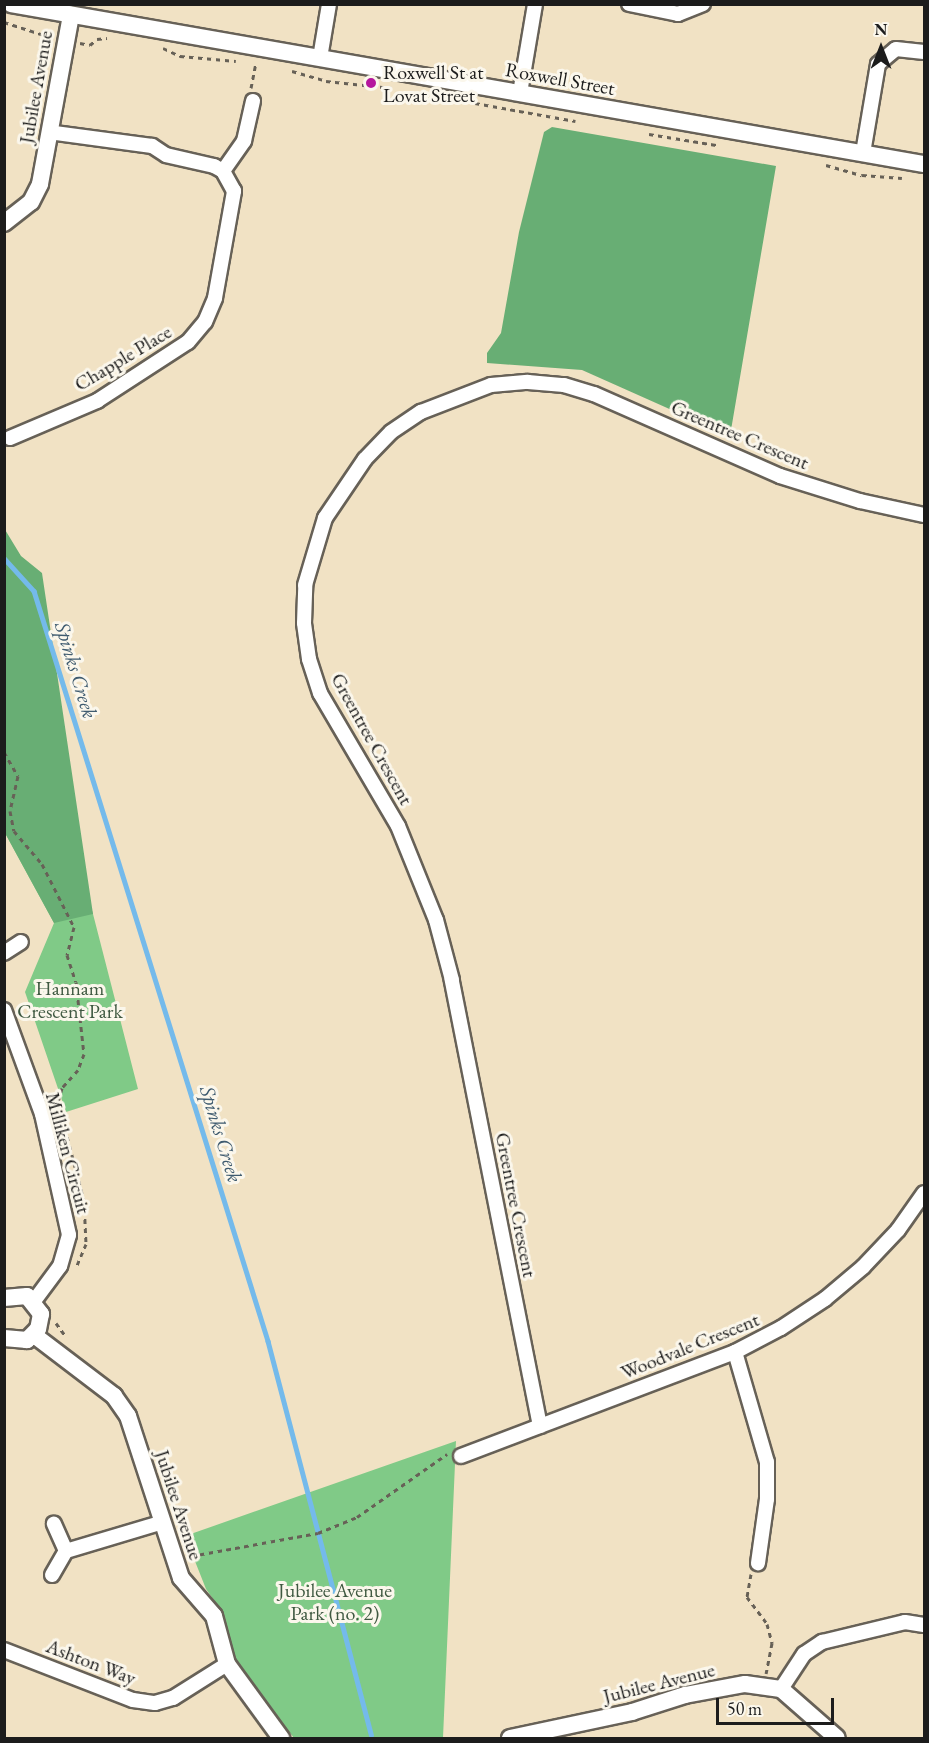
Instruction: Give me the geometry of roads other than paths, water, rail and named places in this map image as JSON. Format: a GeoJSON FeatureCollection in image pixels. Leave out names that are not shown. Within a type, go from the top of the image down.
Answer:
{"type":"FeatureCollection","features":[{"type":"Feature","properties":{"kind":"street","name":"Roxwell Street"},"geometry":{"type":"LineString","coordinates":[[11,4],[924,164]]}},
{"type":"Feature","properties":{"kind":"street"},"geometry":{"type":"LineString","coordinates":[[320,58],[329,4]]}},
{"type":"Feature","properties":{"kind":"street"},"geometry":{"type":"LineString","coordinates":[[520,93],[535,4]]}},
{"type":"Feature","properties":{"kind":"street"},"geometry":{"type":"LineString","coordinates":[[629,4],[678,14],[703,4]]}},
{"type":"Feature","properties":{"kind":"street","name":"Jubilee Avenue"},"geometry":{"type":"LineString","coordinates":[[4,223],[31,202],[40,184],[71,15]]}},
{"type":"Feature","properties":{"kind":"street"},"geometry":{"type":"LineString","coordinates":[[863,153],[878,64],[896,50],[924,52]]}},
{"type":"Feature","properties":{"kind":"street"},"geometry":{"type":"LineString","coordinates":[[49,132],[152,146],[166,155],[224,171],[244,141],[253,101]]}},
{"type":"Feature","properties":{"kind":"street","name":"Chapple Place"},"geometry":{"type":"LineString","coordinates":[[10,438],[97,401],[188,342],[199,329],[215,298],[234,191],[224,171]]}},
{"type":"Feature","properties":{"kind":"street","name":"Greentree Crescent"},"geometry":{"type":"LineString","coordinates":[[540,1426],[452,980],[436,921],[398,826],[320,693],[309,659],[304,623],[305,585],[325,518],[365,459],[391,432],[421,412],[491,386],[528,382],[564,385],[594,394],[780,476],[860,501],[924,515]]}},
{"type":"Feature","properties":{"kind":"street"},"geometry":{"type":"LineString","coordinates":[[4,953],[21,942]]}},
{"type":"Feature","properties":{"kind":"street","name":"Milliken Circuit"},"geometry":{"type":"LineString","coordinates":[[4,1010],[42,1114],[69,1235],[60,1266],[34,1300]]}},
{"type":"Feature","properties":{"kind":"street","name":"Woodvale Crescent"},"geometry":{"type":"LineString","coordinates":[[463,1455],[735,1352],[782,1328],[833,1293],[898,1230],[924,1193]]}},
{"type":"Feature","properties":{"kind":"street"},"geometry":{"type":"LineString","coordinates":[[4,1298],[19,1294],[34,1300],[41,1314],[33,1335],[19,1342],[4,1338]]}},
{"type":"Feature","properties":{"kind":"street","name":"Jubilee Avenue"},"geometry":{"type":"LineString","coordinates":[[33,1335],[114,1396],[128,1416],[181,1578],[214,1616],[227,1664],[280,1738]]}},
{"type":"Feature","properties":{"kind":"street"},"geometry":{"type":"LineString","coordinates":[[735,1352],[767,1462],[768,1499],[758,1563]]}},
{"type":"Feature","properties":{"kind":"street"},"geometry":{"type":"LineString","coordinates":[[52,1575],[66,1551],[163,1522]]}},
{"type":"Feature","properties":{"kind":"street"},"geometry":{"type":"LineString","coordinates":[[54,1524],[66,1551]]}},
{"type":"Feature","properties":{"kind":"street"},"geometry":{"type":"LineString","coordinates":[[782,1689],[804,1654],[822,1642],[905,1622],[924,1624]]}},
{"type":"Feature","properties":{"kind":"street","name":"Ashton Way"},"geometry":{"type":"LineString","coordinates":[[4,1650],[133,1700],[155,1703],[173,1698],[227,1664]]}},
{"type":"Feature","properties":{"kind":"street","name":"Jubilee Avenue"},"geometry":{"type":"LineString","coordinates":[[510,1738],[632,1712],[685,1695],[764,1685],[782,1689],[837,1738]]}},
{"type":"Feature","properties":{"kind":"waterway","name":"Spinks Creek"},"geometry":{"type":"LineString","coordinates":[[4,558],[34,591],[268,1341],[371,1735]]}},
{"type":"Feature","properties":{"kind":"place","name":"Roxwell St at Lovat Street"},"geometry":{"type":"Point","coordinates":[371,83]}},
{"type":"Feature","properties":{"kind":"park label","name":"Hannam Crescent Park"},"geometry":{"type":"Point","coordinates":[70,1000]}},
{"type":"Feature","properties":{"kind":"park label","name":"Jubilee Avenue Park (no. 2)"},"geometry":{"type":"Point","coordinates":[335,1602]}}]}
